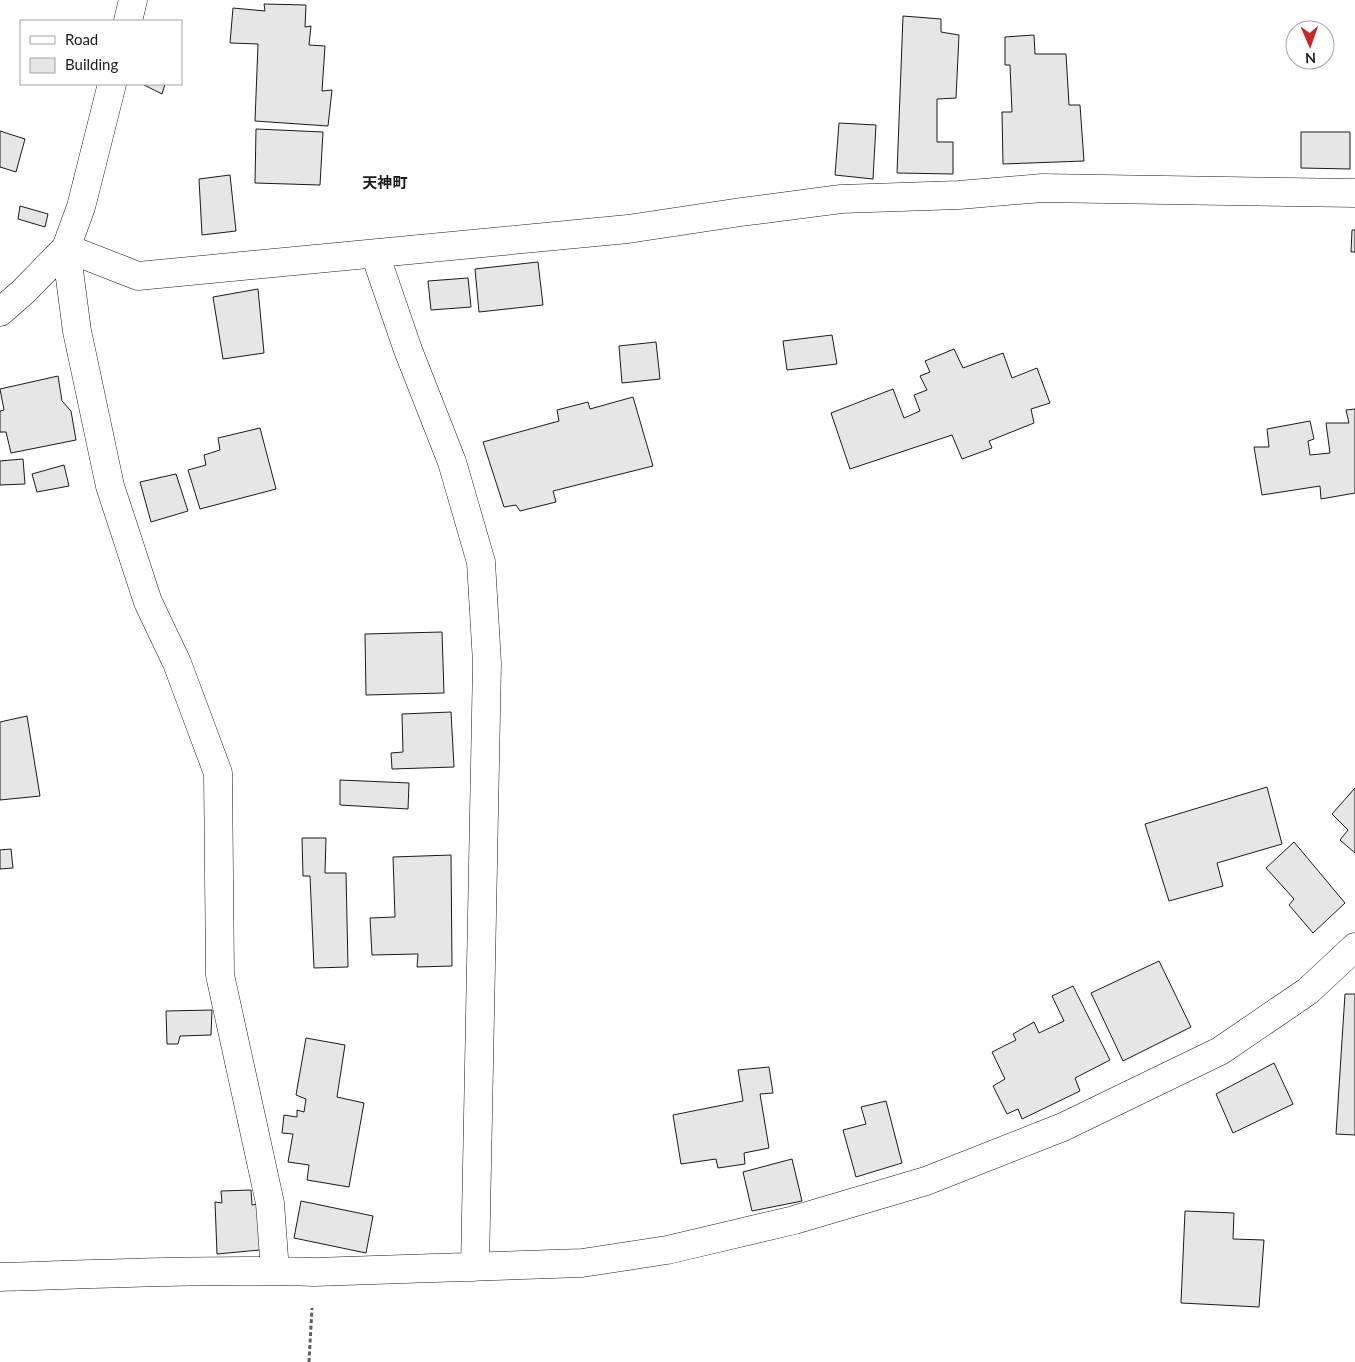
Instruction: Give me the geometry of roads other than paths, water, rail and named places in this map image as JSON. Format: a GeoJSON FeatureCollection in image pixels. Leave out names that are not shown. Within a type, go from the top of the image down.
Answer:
{"type":"FeatureCollection","features":[{"type":"Feature","properties":{"kind":"street"},"geometry":{"type":"LineString","coordinates":[[128,20],[133,0]]}},
{"type":"Feature","properties":{"kind":"street"},"geometry":{"type":"LineString","coordinates":[[0,312],[23,292],[66,248],[81,207],[112,85]]}},
{"type":"Feature","properties":{"kind":"street"},"geometry":{"type":"LineString","coordinates":[[66,248],[138,276],[628,229],[841,199],[959,195],[1042,188],[1355,192]]}},
{"type":"Feature","properties":{"kind":"street"},"geometry":{"type":"LineString","coordinates":[[66,248],[77,330],[110,486],[148,602],[177,663],[218,773],[220,975],[270,1202],[275,1271]]}},
{"type":"Feature","properties":{"kind":"street"},"geometry":{"type":"LineString","coordinates":[[375,254],[408,350],[452,462],[481,562],[486,663],[475,1267]]}},
{"type":"Feature","properties":{"kind":"street"},"geometry":{"type":"LineString","coordinates":[[0,1277],[275,1271],[314,1272],[582,1263],[667,1250],[794,1220],[926,1181],[1063,1127],[1220,1051],[1308,991],[1355,947]]}},
{"type":"Feature","properties":{"kind":"district","name":"天神町"},"geometry":{"type":"Point","coordinates":[385,183]}}]}
